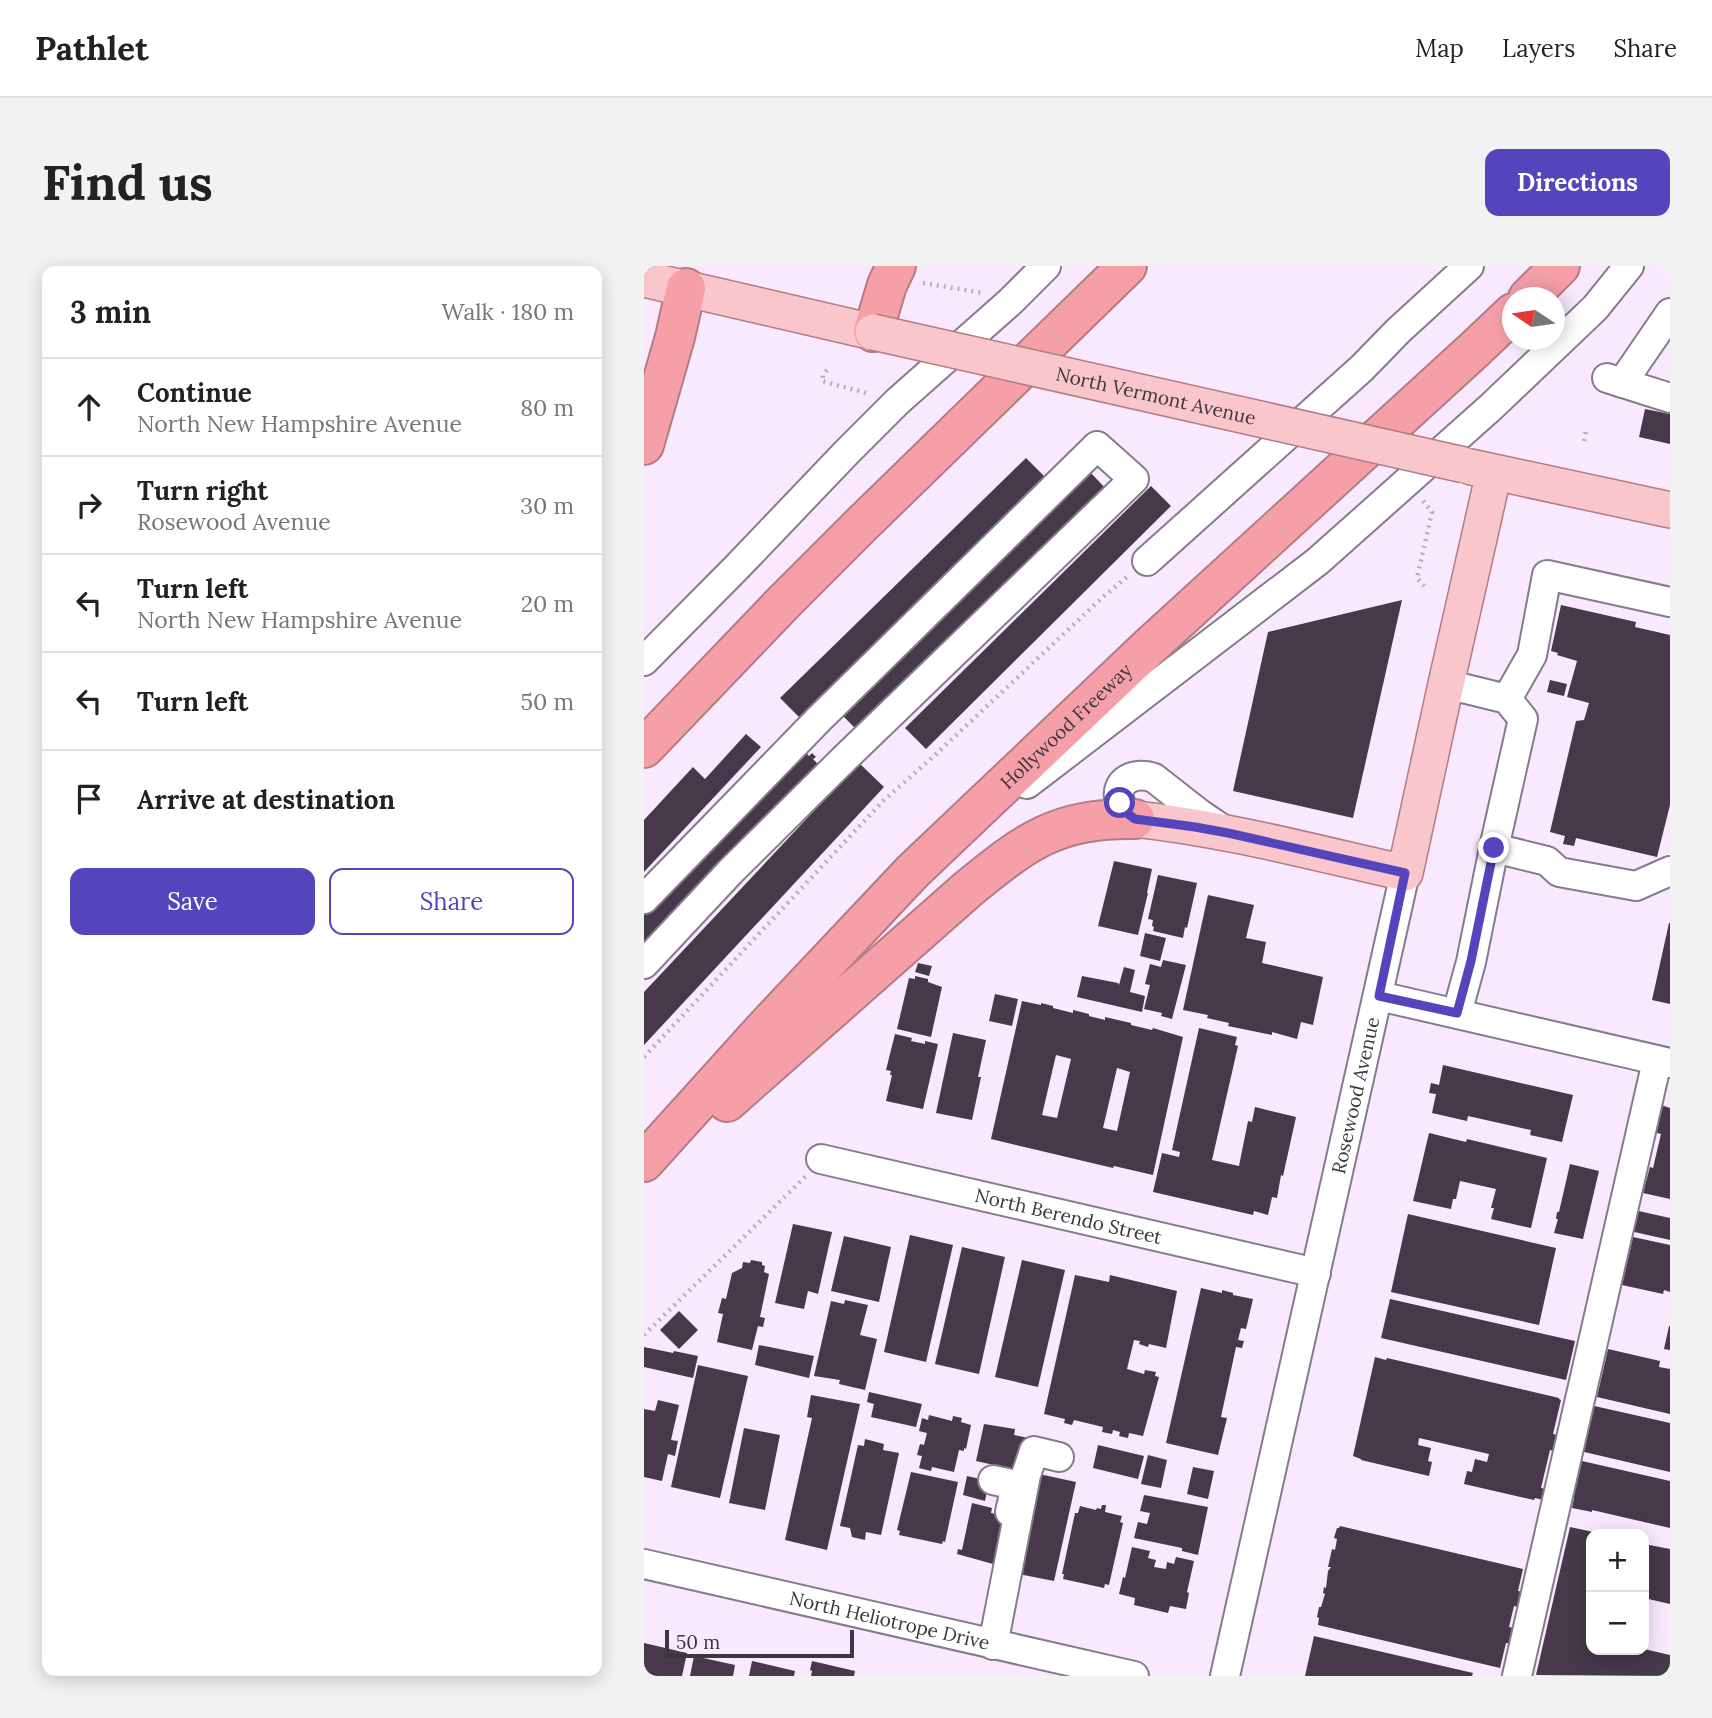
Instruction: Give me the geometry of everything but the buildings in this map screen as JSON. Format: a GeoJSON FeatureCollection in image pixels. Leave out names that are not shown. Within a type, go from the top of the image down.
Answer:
{"type":"FeatureCollection","features":[{"type":"Feature","properties":{"kind":"highway"},"geometry":{"type":"LineString","coordinates":[[644,748],[861,525],[1127,266]]}},
{"type":"Feature","properties":{"kind":"highway"},"geometry":{"type":"LineString","coordinates":[[1539,287],[1560,266]]}},
{"type":"Feature","properties":{"kind":"highway"},"geometry":{"type":"LineString","coordinates":[[873,332],[887,285],[911,274]]}},
{"type":"Feature","properties":{"kind":"highway"},"geometry":{"type":"LineString","coordinates":[[644,445],[686,288]]}},
{"type":"Feature","properties":{"kind":"highway","name":"Hollywood Freeway"},"geometry":{"type":"LineString","coordinates":[[644,1162],[765,1028],[913,871],[1129,665],[1502,323]]}},
{"type":"Feature","properties":{"kind":"highway"},"geometry":{"type":"LineString","coordinates":[[644,1176],[908,941],[1003,861],[1028,843],[1055,830],[1095,820],[1135,819]]}},
{"type":"Feature","properties":{"kind":"main road","name":"North Vermont Avenue"},"geometry":{"type":"LineString","coordinates":[[644,279],[1670,510]]}},
{"type":"Feature","properties":{"kind":"main road","name":"Rosewood Avenue"},"geometry":{"type":"LineString","coordinates":[[1405,873],[1494,472]]}},
{"type":"Feature","properties":{"kind":"main road"},"geometry":{"type":"LineString","coordinates":[[1135,819],[1228,833],[1405,873]]}},
{"type":"Feature","properties":{"kind":"street"},"geometry":{"type":"LineString","coordinates":[[644,661],[898,401],[1010,302],[1046,266]]}},
{"type":"Feature","properties":{"kind":"street"},"geometry":{"type":"LineString","coordinates":[[1147,561],[1362,369],[1398,331],[1469,266]]}},
{"type":"Feature","properties":{"kind":"street"},"geometry":{"type":"LineString","coordinates":[[913,871],[1318,561],[1501,398],[1595,309],[1629,266]]}},
{"type":"Feature","properties":{"kind":"street"},"geometry":{"type":"LineString","coordinates":[[1670,313],[1615,381],[1670,398]]}},
{"type":"Feature","properties":{"kind":"street"},"geometry":{"type":"LineString","coordinates":[[644,899],[818,720],[1097,446],[1134,479],[835,767],[730,872],[644,964]]}},
{"type":"Feature","properties":{"kind":"street"},"geometry":{"type":"LineString","coordinates":[[1507,699],[1532,655],[1547,575],[1670,603]]}},
{"type":"Feature","properties":{"kind":"street"},"geometry":{"type":"LineString","coordinates":[[1446,684],[1507,699],[1523,719],[1471,961],[1457,1013]]}},
{"type":"Feature","properties":{"kind":"street"},"geometry":{"type":"LineString","coordinates":[[1135,819],[1124,811],[1118,794],[1127,778],[1144,774],[1154,778],[1228,833]]}},
{"type":"Feature","properties":{"kind":"street"},"geometry":{"type":"LineString","coordinates":[[1494,848],[1547,861],[1559,872],[1636,886],[1670,871]]}},
{"type":"Feature","properties":{"kind":"street","name":"Rosewood Avenue"},"geometry":{"type":"LineString","coordinates":[[1225,1676],[1405,873]]}},
{"type":"Feature","properties":{"kind":"street"},"geometry":{"type":"LineString","coordinates":[[1379,996],[1663,1062],[1517,1676]]}},
{"type":"Feature","properties":{"kind":"street","name":"North Berendo Street"},"geometry":{"type":"LineString","coordinates":[[821,1159],[1317,1273]]}},
{"type":"Feature","properties":{"kind":"street"},"geometry":{"type":"LineString","coordinates":[[987,1643],[1034,1451],[1059,1457]]}},
{"type":"Feature","properties":{"kind":"street"},"geometry":{"type":"LineString","coordinates":[[987,1643],[1016,1485],[993,1480]]}},
{"type":"Feature","properties":{"kind":"street","name":"North Heliotrope Drive"},"geometry":{"type":"LineString","coordinates":[[644,1564],[987,1643],[1038,1665],[1135,1676]]}},
{"type":"Feature","properties":{"kind":"path"},"geometry":{"type":"LineString","coordinates":[[911,274],[991,294]]}},
{"type":"Feature","properties":{"kind":"path"},"geometry":{"type":"LineString","coordinates":[[827,370],[822,381],[866,392]]}},
{"type":"Feature","properties":{"kind":"path"},"geometry":{"type":"LineString","coordinates":[[1584,441],[1586,431]]}},
{"type":"Feature","properties":{"kind":"path"},"geometry":{"type":"LineString","coordinates":[[1424,586],[1417,578],[1432,512]]}},
{"type":"Feature","properties":{"kind":"path"},"geometry":{"type":"LineString","coordinates":[[644,1057],[883,801],[1103,597],[1147,561]]}},
{"type":"Feature","properties":{"kind":"path"},"geometry":{"type":"LineString","coordinates":[[644,1335],[795,1188],[821,1159]]}},
{"type":"Feature","properties":{"kind":"route"},"geometry":{"type":"LineString","coordinates":[[1120,803],[1124,811],[1135,819],[1228,833],[1405,873],[1379,996],[1457,1013],[1471,961],[1494,848]]}}]}
